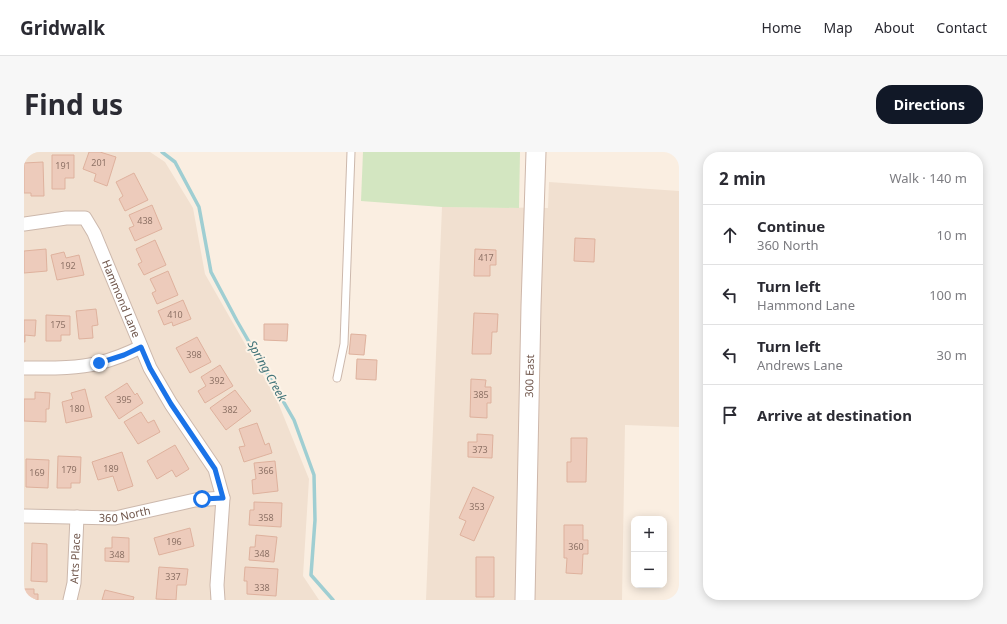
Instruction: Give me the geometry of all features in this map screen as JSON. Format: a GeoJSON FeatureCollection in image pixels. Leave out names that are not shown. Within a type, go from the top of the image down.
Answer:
{"type":"FeatureCollection","features":[{"type":"Feature","properties":{"kind":"street","name":"300 East"},"geometry":{"type":"LineString","coordinates":[[525,600],[531,306],[536,152]]}},
{"type":"Feature","properties":{"kind":"street","name":"Hammond Lane"},"geometry":{"type":"LineString","coordinates":[[24,224],[66,218],[85,218],[94,233],[150,368],[171,404],[215,469],[223,498],[217,585],[218,600]]}},
{"type":"Feature","properties":{"kind":"street"},"geometry":{"type":"LineString","coordinates":[[24,368],[55,368],[99,363],[124,355],[141,347]]}},
{"type":"Feature","properties":{"kind":"street","name":"360 North"},"geometry":{"type":"LineString","coordinates":[[24,516],[115,518],[195,500],[223,498]]}},
{"type":"Feature","properties":{"kind":"street","name":"Arts Place"},"geometry":{"type":"LineString","coordinates":[[70,600],[74,583],[77,517]]}},
{"type":"Feature","properties":{"kind":"lane"},"geometry":{"type":"LineString","coordinates":[[337,378],[344,344],[351,152]]}},
{"type":"Feature","properties":{"kind":"shaded area"},"geometry":{"type":"Polygon","coordinates":[[[24,152],[150,152],[165,162],[193,208],[205,274],[277,400],[309,479],[303,576],[319,600],[24,600],[24,152]]]}},
{"type":"Feature","properties":{"kind":"shaded area"},"geometry":{"type":"Polygon","coordinates":[[[549,182],[679,191],[679,427],[625,425],[622,600],[426,600],[442,207],[548,208],[549,182]]]}},
{"type":"Feature","properties":{"kind":"green space"},"geometry":{"type":"Polygon","coordinates":[[[363,152],[520,152],[519,208],[442,207],[361,201],[363,152]]]}},
{"type":"Feature","properties":{"kind":"building"},"geometry":{"type":"Polygon","coordinates":[[[89,152],[100,152],[116,157],[107,186],[94,181],[96,174],[83,169],[89,152]]]}},
{"type":"Feature","properties":{"kind":"building"},"geometry":{"type":"Polygon","coordinates":[[[52,155],[74,155],[74,178],[65,178],[65,189],[52,189],[52,155]]]}},
{"type":"Feature","properties":{"kind":"building"},"geometry":{"type":"Polygon","coordinates":[[[43,162],[44,196],[31,196],[31,193],[24,193],[24,163],[43,162]]]}},
{"type":"Feature","properties":{"kind":"building"},"geometry":{"type":"Polygon","coordinates":[[[134,173],[148,200],[125,211],[119,199],[123,196],[116,182],[134,173]]]}},
{"type":"Feature","properties":{"kind":"building"},"geometry":{"type":"Polygon","coordinates":[[[152,205],[162,229],[135,241],[129,228],[134,226],[129,215],[152,205]]]}},
{"type":"Feature","properties":{"kind":"building"},"geometry":{"type":"Polygon","coordinates":[[[575,238],[595,239],[594,262],[574,261],[575,238]]]}},
{"type":"Feature","properties":{"kind":"building"},"geometry":{"type":"Polygon","coordinates":[[[155,240],[166,265],[144,275],[138,264],[142,262],[136,249],[155,240]]]}},
{"type":"Feature","properties":{"kind":"building"},"geometry":{"type":"Polygon","coordinates":[[[46,249],[47,271],[24,273],[24,251],[46,249]]]}},
{"type":"Feature","properties":{"kind":"building"},"geometry":{"type":"Polygon","coordinates":[[[475,249],[496,250],[496,265],[490,265],[490,276],[474,276],[475,249]]]}},
{"type":"Feature","properties":{"kind":"building"},"geometry":{"type":"Polygon","coordinates":[[[64,252],[66,258],[79,255],[84,275],[57,280],[51,255],[64,252]]]}},
{"type":"Feature","properties":{"kind":"building"},"geometry":{"type":"Polygon","coordinates":[[[168,271],[178,295],[157,304],[152,293],[156,291],[150,279],[168,271]]]}},
{"type":"Feature","properties":{"kind":"building"},"geometry":{"type":"Polygon","coordinates":[[[183,300],[191,319],[173,326],[172,322],[164,325],[158,311],[183,300]]]}},
{"type":"Feature","properties":{"kind":"building"},"geometry":{"type":"Polygon","coordinates":[[[96,309],[98,325],[92,326],[93,338],[79,339],[76,311],[96,309]]]}},
{"type":"Feature","properties":{"kind":"building"},"geometry":{"type":"Polygon","coordinates":[[[474,313],[498,314],[497,332],[492,332],[491,354],[472,354],[474,313]]]}},
{"type":"Feature","properties":{"kind":"building"},"geometry":{"type":"Polygon","coordinates":[[[46,315],[70,316],[70,335],[61,335],[61,341],[46,341],[46,315]]]}},
{"type":"Feature","properties":{"kind":"building"},"geometry":{"type":"Polygon","coordinates":[[[24,320],[36,320],[35,336],[25,335],[25,342],[24,342],[24,320]]]}},
{"type":"Feature","properties":{"kind":"building"},"geometry":{"type":"Polygon","coordinates":[[[264,324],[288,324],[287,341],[264,340],[264,324]]]}},
{"type":"Feature","properties":{"kind":"building"},"geometry":{"type":"Polygon","coordinates":[[[351,334],[366,335],[364,355],[349,354],[351,334]]]}},
{"type":"Feature","properties":{"kind":"building"},"geometry":{"type":"Polygon","coordinates":[[[197,337],[211,362],[190,373],[176,348],[197,337]]]}},
{"type":"Feature","properties":{"kind":"building"},"geometry":{"type":"Polygon","coordinates":[[[357,359],[377,360],[376,380],[356,379],[357,359]]]}},
{"type":"Feature","properties":{"kind":"building"},"geometry":{"type":"Polygon","coordinates":[[[220,365],[233,386],[205,403],[198,391],[206,386],[201,377],[220,365]]]}},
{"type":"Feature","properties":{"kind":"building"},"geometry":{"type":"Polygon","coordinates":[[[471,379],[486,380],[485,387],[491,387],[491,403],[487,403],[487,418],[470,417],[471,379]]]}},
{"type":"Feature","properties":{"kind":"building"},"geometry":{"type":"Polygon","coordinates":[[[127,383],[135,395],[137,393],[143,403],[119,419],[105,397],[127,383]]]}},
{"type":"Feature","properties":{"kind":"building"},"geometry":{"type":"Polygon","coordinates":[[[85,389],[92,417],[66,423],[62,402],[73,399],[71,393],[85,389]]]}},
{"type":"Feature","properties":{"kind":"building"},"geometry":{"type":"Polygon","coordinates":[[[235,390],[251,411],[226,430],[210,408],[235,390]]]}},
{"type":"Feature","properties":{"kind":"building"},"geometry":{"type":"Polygon","coordinates":[[[35,392],[50,393],[49,409],[46,409],[46,422],[24,421],[24,399],[35,399],[35,392]]]}},
{"type":"Feature","properties":{"kind":"building"},"geometry":{"type":"Polygon","coordinates":[[[141,412],[148,423],[154,420],[160,432],[138,444],[124,422],[141,412]]]}},
{"type":"Feature","properties":{"kind":"building"},"geometry":{"type":"Polygon","coordinates":[[[257,423],[265,445],[269,443],[272,453],[244,462],[239,447],[245,446],[239,429],[257,423]]]}},
{"type":"Feature","properties":{"kind":"building"},"geometry":{"type":"Polygon","coordinates":[[[477,434],[493,435],[492,458],[468,457],[468,442],[477,442],[477,434]]]}},
{"type":"Feature","properties":{"kind":"building"},"geometry":{"type":"Polygon","coordinates":[[[571,438],[587,438],[586,482],[567,482],[567,462],[571,462],[571,438]]]}},
{"type":"Feature","properties":{"kind":"building"},"geometry":{"type":"Polygon","coordinates":[[[175,445],[189,469],[176,477],[172,470],[157,479],[147,461],[175,445]]]}},
{"type":"Feature","properties":{"kind":"building"},"geometry":{"type":"Polygon","coordinates":[[[122,452],[133,486],[118,491],[113,476],[98,480],[92,462],[122,452]]]}},
{"type":"Feature","properties":{"kind":"building"},"geometry":{"type":"Polygon","coordinates":[[[58,456],[81,457],[80,483],[71,483],[71,488],[57,488],[58,456]]]}},
{"type":"Feature","properties":{"kind":"building"},"geometry":{"type":"Polygon","coordinates":[[[26,459],[49,460],[48,488],[26,487],[26,459]]]}},
{"type":"Feature","properties":{"kind":"building"},"geometry":{"type":"Polygon","coordinates":[[[275,461],[278,491],[253,494],[252,480],[256,479],[254,463],[275,461]]]}},
{"type":"Feature","properties":{"kind":"building"},"geometry":{"type":"Polygon","coordinates":[[[473,487],[494,497],[474,541],[460,535],[466,521],[459,518],[473,487]]]}},
{"type":"Feature","properties":{"kind":"building"},"geometry":{"type":"Polygon","coordinates":[[[254,502],[282,503],[281,527],[249,525],[250,510],[254,510],[254,502]]]}},
{"type":"Feature","properties":{"kind":"building"},"geometry":{"type":"Polygon","coordinates":[[[564,525],[583,525],[583,540],[588,540],[588,554],[583,554],[582,574],[566,573],[567,558],[564,558],[564,525]]]}},
{"type":"Feature","properties":{"kind":"building"},"geometry":{"type":"Polygon","coordinates":[[[190,528],[194,546],[159,555],[154,538],[190,528]]]}},
{"type":"Feature","properties":{"kind":"building"},"geometry":{"type":"Polygon","coordinates":[[[256,535],[277,537],[274,562],[249,560],[250,547],[255,547],[256,535]]]}},
{"type":"Feature","properties":{"kind":"building"},"geometry":{"type":"Polygon","coordinates":[[[112,537],[129,538],[129,562],[105,561],[105,548],[112,548],[112,537]]]}},
{"type":"Feature","properties":{"kind":"building"},"geometry":{"type":"Polygon","coordinates":[[[32,543],[47,544],[47,582],[31,581],[32,543]]]}},
{"type":"Feature","properties":{"kind":"building"},"geometry":{"type":"Polygon","coordinates":[[[476,557],[494,557],[494,597],[476,597],[476,557]]]}},
{"type":"Feature","properties":{"kind":"building"},"geometry":{"type":"Polygon","coordinates":[[[159,567],[188,569],[186,585],[177,585],[176,600],[156,599],[159,567]]]}},
{"type":"Feature","properties":{"kind":"building"},"geometry":{"type":"Polygon","coordinates":[[[245,567],[278,569],[276,596],[247,594],[247,581],[244,581],[245,567]]]}},
{"type":"Feature","properties":{"kind":"building"},"geometry":{"type":"Polygon","coordinates":[[[24,589],[34,589],[34,594],[38,594],[38,600],[24,600],[24,589]]]}},
{"type":"Feature","properties":{"kind":"building"},"geometry":{"type":"Polygon","coordinates":[[[105,590],[134,597],[133,600],[102,600],[105,590]]]}},
{"type":"Feature","properties":{"kind":"waterway","name":"Spring Creek"},"geometry":{"type":"LineString","coordinates":[[162,152],[175,162],[199,207],[211,272],[237,321],[294,420],[314,475],[315,520],[311,575],[333,600]]}},
{"type":"Feature","properties":{"kind":"route"},"geometry":{"type":"LineString","coordinates":[[99,363],[124,355],[141,347],[150,368],[171,404],[188,426],[215,469],[223,498],[202,499]]}}]}
